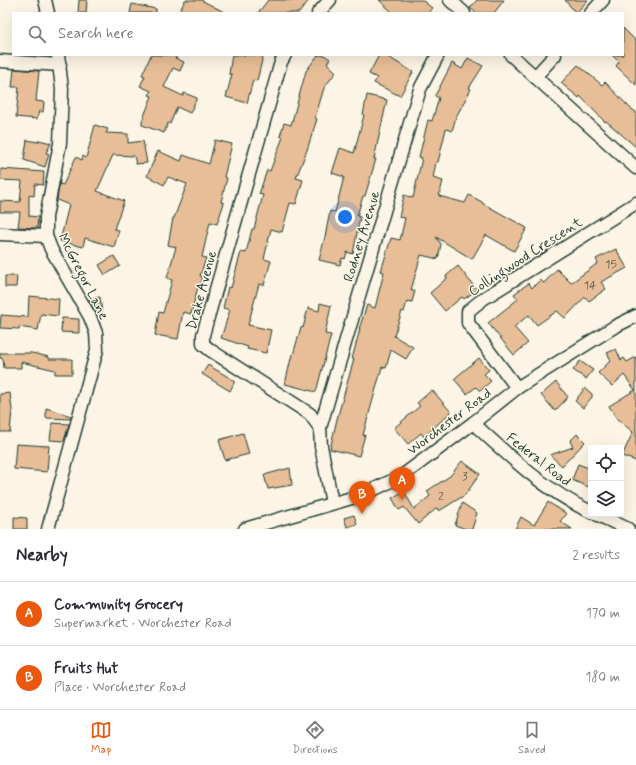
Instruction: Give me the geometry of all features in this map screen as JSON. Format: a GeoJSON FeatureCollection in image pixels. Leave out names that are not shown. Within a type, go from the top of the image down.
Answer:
{"type":"FeatureCollection","features":[{"type":"Feature","properties":{"kind":"street"},"geometry":{"type":"LineString","coordinates":[[44,0],[48,12]]}},
{"type":"Feature","properties":{"kind":"street"},"geometry":{"type":"LineString","coordinates":[[319,12],[330,0]]}},
{"type":"Feature","properties":{"kind":"street"},"geometry":{"type":"LineString","coordinates":[[450,0],[462,12]]}},
{"type":"Feature","properties":{"kind":"street"},"geometry":{"type":"LineString","coordinates":[[592,12],[603,0]]}},
{"type":"Feature","properties":{"kind":"street","name":"Drake Avenue"},"geometry":{"type":"LineString","coordinates":[[284,56],[281,62],[203,335],[204,344],[210,350],[310,414],[320,428]]}},
{"type":"Feature","properties":{"kind":"street","name":"Rodney Avenue"},"geometry":{"type":"LineString","coordinates":[[320,428],[420,89],[437,56]]}},
{"type":"Feature","properties":{"kind":"street"},"geometry":{"type":"LineString","coordinates":[[512,56],[636,168]]}},
{"type":"Feature","properties":{"kind":"street"},"geometry":{"type":"LineString","coordinates":[[535,77],[554,56]]}},
{"type":"Feature","properties":{"kind":"street"},"geometry":{"type":"LineString","coordinates":[[0,61],[59,60]]}},
{"type":"Feature","properties":{"kind":"street","name":"McGregor Lane"},"geometry":{"type":"LineString","coordinates":[[48,529],[97,350],[96,333],[90,317],[51,249],[46,236],[46,217],[60,143],[62,89],[59,60]]}},
{"type":"Feature","properties":{"kind":"street","name":"Collingwood Crescent"},"geometry":{"type":"LineString","coordinates":[[516,388],[468,322],[468,311],[483,299],[636,203]]}},
{"type":"Feature","properties":{"kind":"street"},"geometry":{"type":"LineString","coordinates":[[0,234],[46,236]]}},
{"type":"Feature","properties":{"kind":"street","name":"Worchester Road"},"geometry":{"type":"LineString","coordinates":[[245,529],[362,495],[402,476],[473,424],[516,388],[614,327],[636,316]]}},
{"type":"Feature","properties":{"kind":"street","name":"Federal Road"},"geometry":{"type":"LineString","coordinates":[[473,424],[524,470],[574,504],[588,511]]}},
{"type":"Feature","properties":{"kind":"street"},"geometry":{"type":"LineString","coordinates":[[320,428],[321,446],[332,503]]}},
{"type":"Feature","properties":{"kind":"street"},"geometry":{"type":"LineString","coordinates":[[602,517],[628,529]]}},
{"type":"Feature","properties":{"kind":"building"},"geometry":{"type":"Polygon","coordinates":[[[79,0],[87,0],[86,12],[78,12],[79,0]]]}},
{"type":"Feature","properties":{"kind":"building"},"geometry":{"type":"Polygon","coordinates":[[[185,0],[201,0],[224,12],[179,12],[185,0]]]}},
{"type":"Feature","properties":{"kind":"building"},"geometry":{"type":"Polygon","coordinates":[[[268,0],[309,0],[300,12],[259,12],[268,0]]]}},
{"type":"Feature","properties":{"kind":"building"},"geometry":{"type":"Polygon","coordinates":[[[379,0],[422,0],[432,8],[429,12],[392,12],[379,0]]]}},
{"type":"Feature","properties":{"kind":"building"},"geometry":{"type":"Polygon","coordinates":[[[477,0],[504,0],[495,12],[475,12],[470,8],[477,0]]]}},
{"type":"Feature","properties":{"kind":"building"},"geometry":{"type":"Polygon","coordinates":[[[565,0],[588,0],[577,12],[575,12],[565,0]]]}},
{"type":"Feature","properties":{"kind":"building"},"geometry":{"type":"Polygon","coordinates":[[[132,4],[156,9],[156,12],[130,12],[132,4]]]}},
{"type":"Feature","properties":{"kind":"building"},"geometry":{"type":"Polygon","coordinates":[[[624,29],[636,41],[636,85],[616,66],[619,62],[613,56],[624,56],[624,29]]]}},
{"type":"Feature","properties":{"kind":"building"},"geometry":{"type":"Polygon","coordinates":[[[151,56],[176,56],[175,58],[184,62],[180,71],[173,68],[164,87],[183,96],[184,93],[197,98],[190,113],[177,107],[170,124],[168,123],[164,133],[142,125],[142,121],[152,96],[149,95],[151,91],[140,86],[145,76],[142,75],[151,56]]]}},
{"type":"Feature","properties":{"kind":"building"},"geometry":{"type":"Polygon","coordinates":[[[232,56],[263,56],[257,81],[253,80],[247,103],[226,97],[232,74],[229,74],[232,56]]]}},
{"type":"Feature","properties":{"kind":"building"},"geometry":{"type":"Polygon","coordinates":[[[317,56],[326,56],[330,59],[327,63],[336,72],[324,88],[315,118],[317,119],[296,178],[303,180],[296,204],[290,203],[282,232],[271,229],[264,259],[271,261],[264,285],[259,284],[248,325],[271,330],[266,353],[247,349],[248,347],[221,338],[230,310],[223,308],[228,287],[231,288],[241,252],[246,253],[252,229],[254,229],[263,195],[259,194],[267,170],[270,171],[283,137],[280,136],[284,123],[291,125],[306,71],[317,56]]]}},
{"type":"Feature","properties":{"kind":"building"},"geometry":{"type":"Polygon","coordinates":[[[378,56],[387,56],[413,72],[400,96],[374,83],[377,78],[369,74],[378,56]]]}},
{"type":"Feature","properties":{"kind":"building"},"geometry":{"type":"Polygon","coordinates":[[[468,58],[483,66],[469,88],[471,89],[456,117],[452,131],[446,129],[438,162],[436,162],[433,178],[443,181],[439,196],[465,203],[469,195],[527,228],[514,251],[486,235],[472,259],[436,237],[441,244],[438,259],[421,255],[411,290],[415,291],[412,302],[407,301],[404,312],[402,311],[394,336],[413,347],[406,359],[391,350],[386,368],[382,367],[363,435],[365,435],[359,456],[330,449],[354,359],[352,359],[359,329],[367,305],[375,308],[384,272],[381,271],[391,238],[400,240],[405,218],[399,217],[404,195],[413,198],[422,158],[419,157],[428,120],[432,121],[439,98],[435,96],[452,63],[462,69],[468,58]]]}},
{"type":"Feature","properties":{"kind":"building"},"geometry":{"type":"Polygon","coordinates":[[[578,65],[602,85],[605,82],[630,108],[636,112],[636,147],[606,121],[605,122],[580,96],[579,98],[561,83],[578,65]]]}},
{"type":"Feature","properties":{"kind":"building"},"geometry":{"type":"Polygon","coordinates":[[[14,69],[39,71],[36,101],[44,102],[43,112],[39,111],[37,119],[16,117],[19,87],[12,87],[14,69]]]}},
{"type":"Feature","properties":{"kind":"building"},"geometry":{"type":"Polygon","coordinates":[[[367,95],[387,100],[374,159],[376,159],[365,196],[363,196],[357,216],[360,217],[353,254],[347,252],[345,259],[342,258],[340,265],[319,260],[330,211],[335,212],[344,177],[332,173],[340,148],[354,153],[364,115],[367,95]]]}},
{"type":"Feature","properties":{"kind":"building"},"geometry":{"type":"Polygon","coordinates":[[[95,125],[108,129],[106,133],[128,134],[128,143],[143,141],[147,163],[136,164],[134,156],[113,155],[97,191],[124,201],[114,229],[119,230],[114,247],[85,238],[83,247],[60,241],[69,205],[57,200],[59,187],[60,184],[63,185],[76,157],[82,160],[83,156],[86,158],[95,125]]]}},
{"type":"Feature","properties":{"kind":"building"},"geometry":{"type":"Polygon","coordinates":[[[27,140],[38,142],[39,140],[51,143],[46,153],[49,154],[45,167],[24,160],[27,140]]]}},
{"type":"Feature","properties":{"kind":"building"},"geometry":{"type":"Polygon","coordinates":[[[215,140],[232,144],[224,177],[227,178],[221,202],[224,203],[217,224],[210,222],[202,257],[206,258],[200,276],[203,277],[199,288],[198,287],[191,314],[183,312],[178,339],[155,335],[159,312],[163,313],[172,280],[167,278],[176,247],[168,245],[173,218],[187,184],[168,177],[164,185],[147,176],[158,151],[181,161],[183,155],[209,164],[215,140]]]}},
{"type":"Feature","properties":{"kind":"building"},"geometry":{"type":"Polygon","coordinates":[[[1,169],[44,172],[43,185],[35,184],[34,196],[29,195],[29,216],[38,217],[37,228],[18,227],[20,212],[0,212],[0,201],[20,202],[22,181],[0,180],[1,169]]]}},
{"type":"Feature","properties":{"kind":"building"},"geometry":{"type":"Polygon","coordinates":[[[616,249],[627,268],[601,282],[606,289],[589,301],[585,297],[565,318],[557,311],[537,325],[529,315],[514,327],[528,343],[514,355],[488,323],[518,299],[514,294],[529,283],[532,288],[540,280],[544,283],[557,269],[571,283],[598,263],[596,259],[616,249]]]}},
{"type":"Feature","properties":{"kind":"building"},"geometry":{"type":"Polygon","coordinates":[[[114,256],[120,266],[105,275],[99,265],[114,256]]]}},
{"type":"Feature","properties":{"kind":"building"},"geometry":{"type":"Polygon","coordinates":[[[458,266],[477,290],[464,299],[462,297],[445,311],[430,293],[458,266]]]}},
{"type":"Feature","properties":{"kind":"building"},"geometry":{"type":"Polygon","coordinates":[[[5,276],[17,276],[16,287],[5,287],[5,276]]]}},
{"type":"Feature","properties":{"kind":"building"},"geometry":{"type":"Polygon","coordinates":[[[29,296],[59,299],[58,316],[41,314],[38,330],[19,327],[19,329],[0,328],[1,315],[28,317],[29,296]]]}},
{"type":"Feature","properties":{"kind":"building"},"geometry":{"type":"Polygon","coordinates":[[[100,297],[102,313],[97,314],[89,299],[100,297]]]}},
{"type":"Feature","properties":{"kind":"building"},"geometry":{"type":"Polygon","coordinates":[[[320,303],[331,306],[325,334],[331,335],[316,392],[285,384],[292,354],[293,355],[301,327],[303,328],[308,308],[319,311],[320,303]]]}},
{"type":"Feature","properties":{"kind":"building"},"geometry":{"type":"Polygon","coordinates":[[[62,318],[79,319],[79,333],[61,332],[62,318]]]}},
{"type":"Feature","properties":{"kind":"building"},"geometry":{"type":"Polygon","coordinates":[[[616,349],[621,360],[624,358],[627,362],[636,357],[636,461],[624,457],[624,452],[633,432],[617,419],[609,406],[635,390],[624,375],[612,386],[598,373],[611,360],[607,353],[616,349]]]}},
{"type":"Feature","properties":{"kind":"building"},"geometry":{"type":"Polygon","coordinates":[[[0,353],[32,353],[49,357],[49,359],[72,359],[72,374],[55,374],[55,370],[21,362],[21,368],[4,368],[3,359],[0,358],[0,353]]]}},
{"type":"Feature","properties":{"kind":"building"},"geometry":{"type":"Polygon","coordinates":[[[479,358],[489,370],[484,374],[491,381],[480,391],[476,387],[467,394],[454,379],[479,358]]]}},
{"type":"Feature","properties":{"kind":"building"},"geometry":{"type":"Polygon","coordinates":[[[580,361],[593,370],[586,379],[573,370],[580,361]]]}},
{"type":"Feature","properties":{"kind":"building"},"geometry":{"type":"Polygon","coordinates":[[[208,365],[235,381],[230,391],[202,374],[208,365]]]}},
{"type":"Feature","properties":{"kind":"building"},"geometry":{"type":"Polygon","coordinates":[[[556,382],[568,397],[555,411],[541,395],[556,382]]]}},
{"type":"Feature","properties":{"kind":"building"},"geometry":{"type":"Polygon","coordinates":[[[585,388],[592,394],[592,397],[583,408],[575,401],[585,388]]]}},
{"type":"Feature","properties":{"kind":"building"},"geometry":{"type":"Polygon","coordinates":[[[432,390],[451,412],[424,437],[421,433],[408,444],[394,428],[420,406],[417,403],[432,390]]]}},
{"type":"Feature","properties":{"kind":"building"},"geometry":{"type":"Polygon","coordinates":[[[10,393],[12,410],[10,432],[0,432],[0,394],[10,393]]]}},
{"type":"Feature","properties":{"kind":"building"},"geometry":{"type":"Polygon","coordinates":[[[46,408],[71,416],[70,419],[46,418],[46,408]]]}},
{"type":"Feature","properties":{"kind":"building"},"geometry":{"type":"Polygon","coordinates":[[[52,423],[69,424],[64,441],[50,440],[52,423]]]}},
{"type":"Feature","properties":{"kind":"building"},"geometry":{"type":"Polygon","coordinates":[[[243,433],[249,454],[225,460],[219,440],[243,433]]]}},
{"type":"Feature","properties":{"kind":"building"},"geometry":{"type":"Polygon","coordinates":[[[577,434],[585,442],[562,466],[550,455],[573,447],[570,441],[577,434]]]}},
{"type":"Feature","properties":{"kind":"building"},"geometry":{"type":"Polygon","coordinates":[[[16,444],[49,446],[47,472],[14,469],[16,444]]]}},
{"type":"Feature","properties":{"kind":"building"},"geometry":{"type":"Polygon","coordinates":[[[462,461],[480,474],[465,495],[439,511],[437,508],[418,524],[404,507],[399,510],[392,498],[404,491],[414,509],[430,496],[427,491],[450,476],[462,461]]]}},
{"type":"Feature","properties":{"kind":"building"},"geometry":{"type":"Polygon","coordinates":[[[578,464],[588,468],[588,487],[572,480],[578,464]]]}},
{"type":"Feature","properties":{"kind":"building"},"geometry":{"type":"Polygon","coordinates":[[[290,468],[292,485],[268,489],[264,475],[290,468]]]}},
{"type":"Feature","properties":{"kind":"building"},"geometry":{"type":"Polygon","coordinates":[[[548,502],[567,514],[560,521],[572,529],[515,529],[521,517],[534,525],[548,502]]]}},
{"type":"Feature","properties":{"kind":"building"},"geometry":{"type":"Polygon","coordinates":[[[462,503],[477,513],[472,529],[466,529],[455,525],[462,503]]]}},
{"type":"Feature","properties":{"kind":"building"},"geometry":{"type":"Polygon","coordinates":[[[354,515],[357,524],[347,527],[344,518],[354,515]]]}},
{"type":"Feature","properties":{"kind":"building"},"geometry":{"type":"Polygon","coordinates":[[[14,517],[27,518],[27,529],[14,529],[14,517]]]}},
{"type":"Feature","properties":{"kind":"place","name":"Community Grocery"},"geometry":{"type":"Point","coordinates":[402,500]}},
{"type":"Feature","properties":{"kind":"place","name":"Fruits Hut"},"geometry":{"type":"Point","coordinates":[362,514]}}]}
